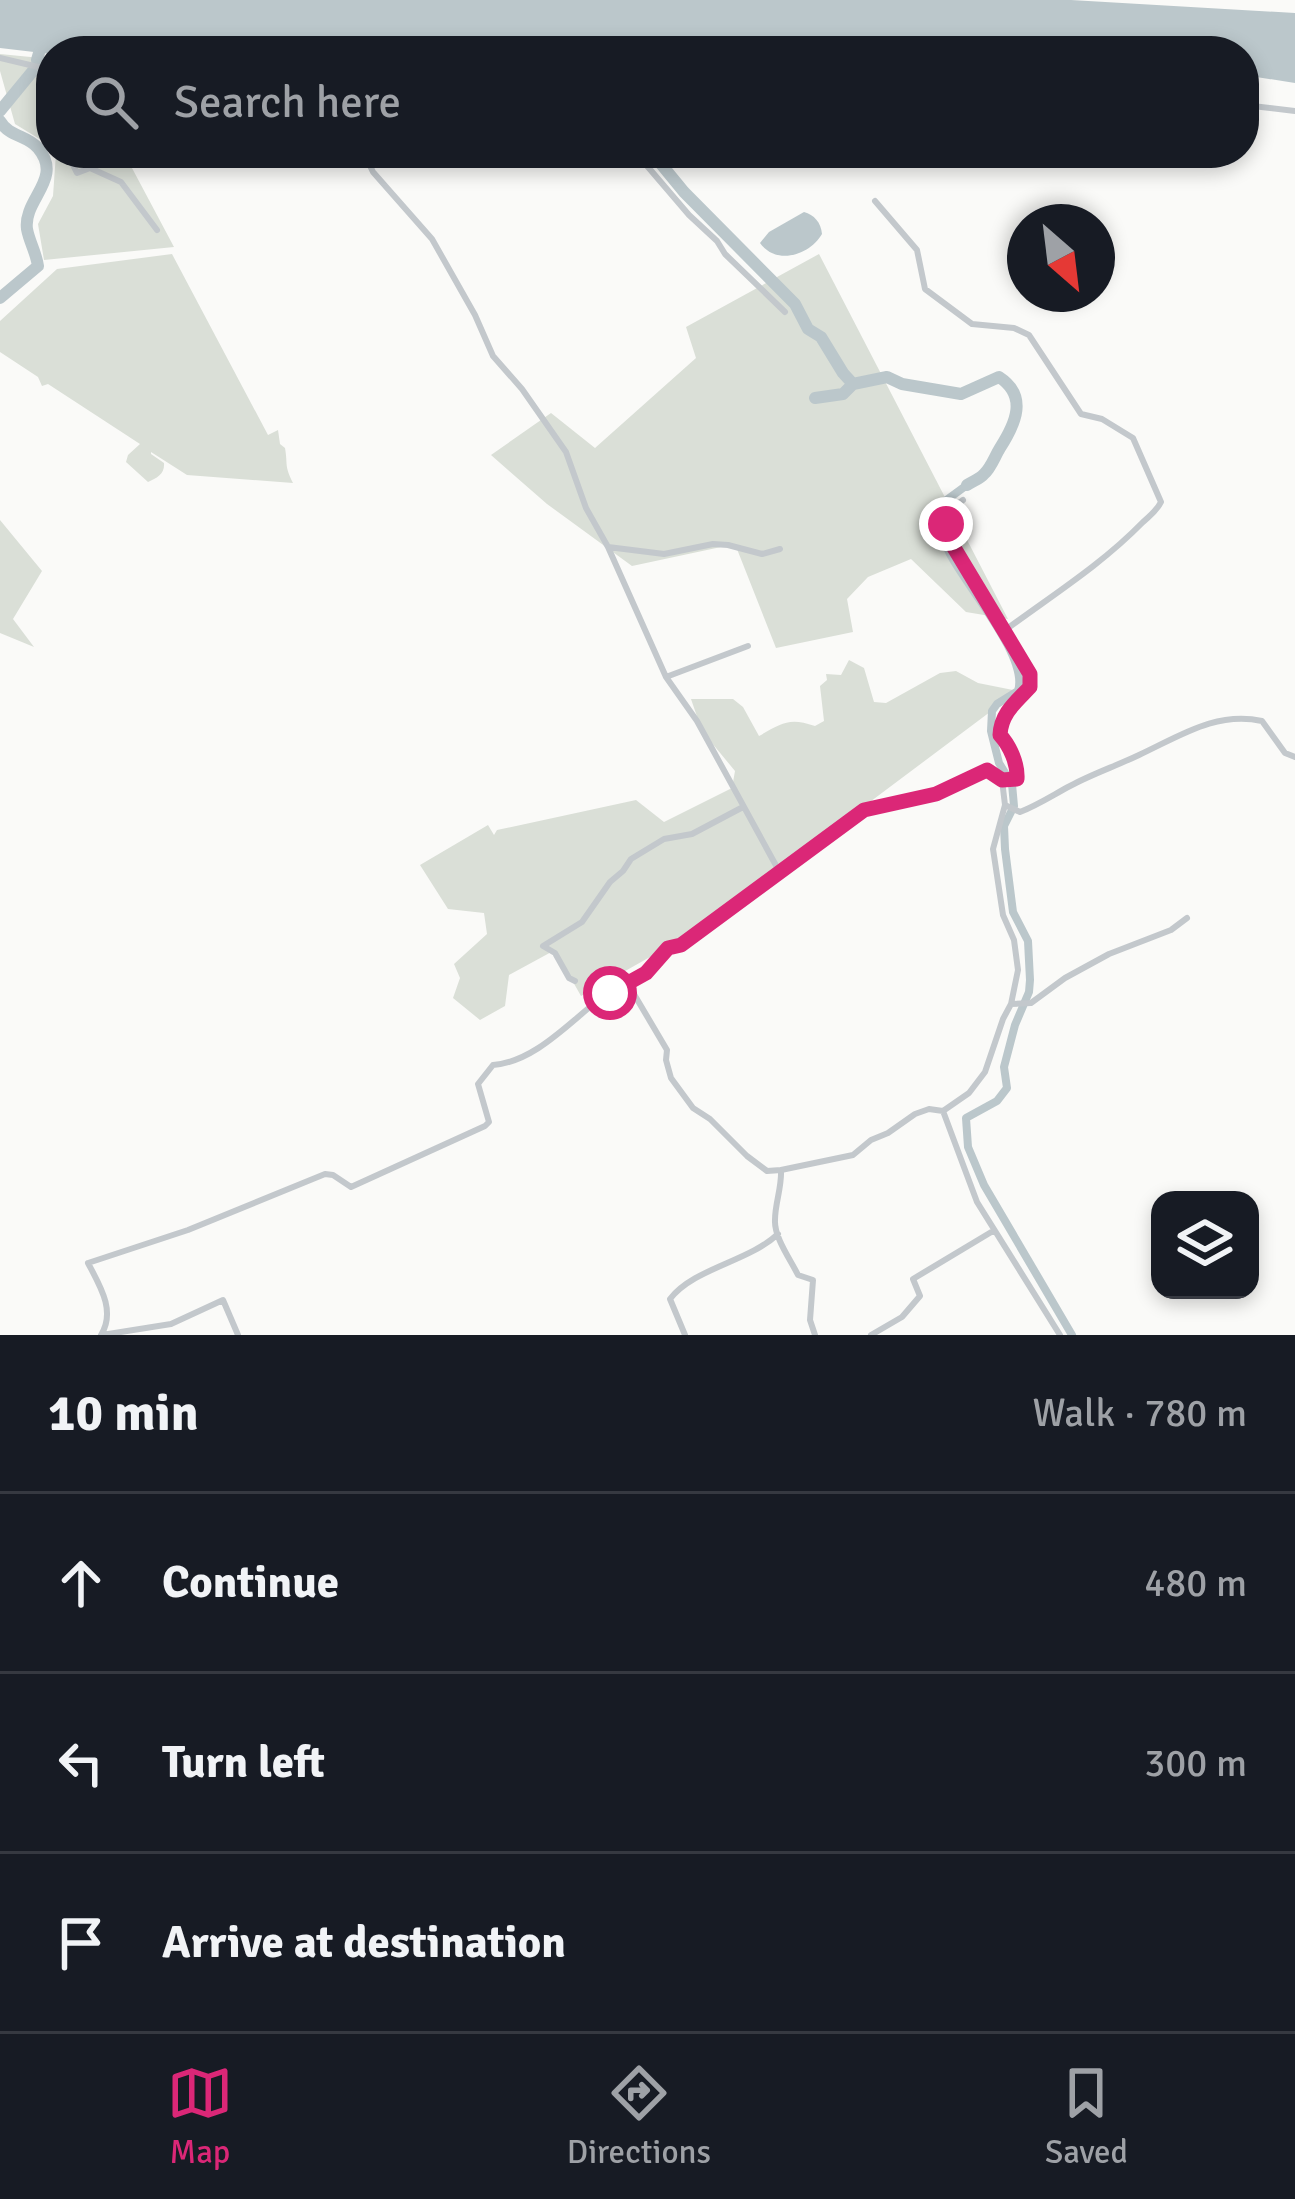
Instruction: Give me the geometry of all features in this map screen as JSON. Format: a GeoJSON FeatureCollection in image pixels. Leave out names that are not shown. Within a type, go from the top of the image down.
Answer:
{"type":"FeatureCollection","features":[{"type":"Feature","properties":{"kind":"street"},"geometry":{"type":"LineString","coordinates":[[0,58],[36,66]]}},
{"type":"Feature","properties":{"kind":"street"},"geometry":{"type":"LineString","coordinates":[[1259,107],[1295,111]]}},
{"type":"Feature","properties":{"kind":"street"},"geometry":{"type":"LineString","coordinates":[[92,168],[122,182],[157,230]]}},
{"type":"Feature","properties":{"kind":"street"},"geometry":{"type":"LineString","coordinates":[[371,168],[431,239],[493,356],[566,452],[586,508],[666,677],[697,722],[779,871]]}},
{"type":"Feature","properties":{"kind":"street"},"geometry":{"type":"LineString","coordinates":[[649,168],[725,254],[785,312]]}},
{"type":"Feature","properties":{"kind":"street"},"geometry":{"type":"LineString","coordinates":[[875,201],[917,250],[925,289],[972,324],[1014,328],[1029,335],[1081,414],[1102,419],[1133,438],[1162,502],[1110,555],[1004,632]]}},
{"type":"Feature","properties":{"kind":"street"},"geometry":{"type":"LineString","coordinates":[[101,1335],[109,1323],[108,1309],[88,1262],[188,1230],[325,1174],[351,1187],[485,1126],[490,1115],[478,1084],[494,1065],[510,1064],[593,1004],[646,973],[668,948],[681,945],[864,810],[936,794],[987,770],[1002,780],[1017,779],[1009,745],[1000,735],[1000,722],[1030,687],[1030,674],[953,546],[946,513],[963,500]]}},
{"type":"Feature","properties":{"kind":"street"},"geometry":{"type":"LineString","coordinates":[[608,547],[664,554],[713,544],[762,554],[780,549]]}},
{"type":"Feature","properties":{"kind":"street"},"geometry":{"type":"LineString","coordinates":[[666,677],[748,646]]}},
{"type":"Feature","properties":{"kind":"street"},"geometry":{"type":"LineString","coordinates":[[1005,805],[1020,812],[1037,806],[1182,732],[1219,719],[1262,721],[1285,753],[1295,758]]}},
{"type":"Feature","properties":{"kind":"street"},"geometry":{"type":"LineString","coordinates":[[627,984],[667,1050],[671,1078],[693,1108],[766,1171],[853,1155],[915,1114],[943,1111],[981,1079],[1013,1005],[1019,963],[1003,916],[993,849],[1005,805],[1002,780]]}},
{"type":"Feature","properties":{"kind":"street"},"geometry":{"type":"LineString","coordinates":[[575,981],[555,952],[543,946],[582,922],[631,859],[664,839],[692,834],[743,807]]}},
{"type":"Feature","properties":{"kind":"street"},"geometry":{"type":"LineString","coordinates":[[1013,1005],[1031,1003],[1109,954],[1172,931],[1187,918]]}},
{"type":"Feature","properties":{"kind":"street"},"geometry":{"type":"LineString","coordinates":[[943,1111],[962,1168],[993,1232],[1060,1335]]}},
{"type":"Feature","properties":{"kind":"street"},"geometry":{"type":"LineString","coordinates":[[781,1170],[774,1217],[798,1275],[813,1280],[810,1320],[815,1335]]}},
{"type":"Feature","properties":{"kind":"street"},"geometry":{"type":"LineString","coordinates":[[871,1335],[902,1317],[920,1296],[913,1279],[993,1232]]}},
{"type":"Feature","properties":{"kind":"street"},"geometry":{"type":"LineString","coordinates":[[685,1335],[670,1299],[677,1290],[778,1234]]}},
{"type":"Feature","properties":{"kind":"street"},"geometry":{"type":"LineString","coordinates":[[101,1335],[171,1324],[223,1300],[238,1335]]}},
{"type":"Feature","properties":{"kind":"shaded area"},"geometry":{"type":"Polygon","coordinates":[[[0,0],[1071,0],[1295,13],[1295,83],[1259,77],[1259,36],[36,36],[36,52],[0,48],[0,0]]]}},
{"type":"Feature","properties":{"kind":"shaded area"},"geometry":{"type":"Polygon","coordinates":[[[0,54],[36,58],[36,137],[15,124],[0,54]]]}},
{"type":"Feature","properties":{"kind":"shaded area"},"geometry":{"type":"Polygon","coordinates":[[[55,168],[132,168],[174,247],[44,260],[38,224],[53,196],[55,168]]]}},
{"type":"Feature","properties":{"kind":"shaded area"},"geometry":{"type":"Polygon","coordinates":[[[804,212],[816,220],[822,234],[810,248],[783,256],[760,243],[769,232],[804,212]]]}},
{"type":"Feature","properties":{"kind":"shaded area"},"geometry":{"type":"Polygon","coordinates":[[[172,254],[268,435],[278,430],[293,483],[187,475],[151,452],[164,467],[148,482],[126,462],[140,444],[48,384],[42,386],[38,377],[0,352],[0,321],[57,269],[172,254]]]}},
{"type":"Feature","properties":{"kind":"shaded area"},"geometry":{"type":"Polygon","coordinates":[[[819,254],[1008,619],[966,612],[911,559],[868,577],[847,599],[853,632],[776,648],[735,544],[632,566],[547,504],[491,455],[551,413],[595,448],[696,358],[686,327],[819,254]]]}},
{"type":"Feature","properties":{"kind":"shaded area"},"geometry":{"type":"Polygon","coordinates":[[[0,520],[42,571],[13,619],[34,647],[0,633],[0,520]]]}},
{"type":"Feature","properties":{"kind":"shaded area"},"geometry":{"type":"Polygon","coordinates":[[[849,660],[864,668],[874,702],[886,703],[940,673],[956,671],[978,683],[1018,691],[703,927],[581,996],[555,950],[509,975],[505,1006],[480,1020],[453,998],[460,978],[454,964],[487,934],[484,913],[448,909],[420,865],[488,825],[494,835],[497,830],[636,800],[664,822],[732,788],[735,771],[702,731],[691,699],[733,699],[759,736],[786,723],[815,726],[824,721],[820,686],[826,674],[841,675],[849,660]]]}},
{"type":"Feature","properties":{"kind":"waterway"},"geometry":{"type":"LineString","coordinates":[[0,111],[32,72]]}},
{"type":"Feature","properties":{"kind":"waterway"},"geometry":{"type":"LineString","coordinates":[[0,121],[36,146]]}},
{"type":"Feature","properties":{"kind":"waterway"},"geometry":{"type":"LineString","coordinates":[[0,298],[38,266],[27,218],[47,168]]}},
{"type":"Feature","properties":{"kind":"waterway"},"geometry":{"type":"LineString","coordinates":[[664,168],[795,304],[808,329],[821,337],[853,384],[887,377],[961,394],[999,377],[1008,384],[1016,401],[1011,429],[986,471],[967,485]]}},
{"type":"Feature","properties":{"kind":"waterway"},"geometry":{"type":"LineString","coordinates":[[815,398],[843,394],[853,384]]}},
{"type":"Feature","properties":{"kind":"waterway"},"geometry":{"type":"LineString","coordinates":[[967,485],[937,507],[947,548],[1006,641],[1019,677],[1018,691],[992,711],[991,731],[999,763],[1012,784],[1014,806],[1004,826],[1005,849],[1013,912],[1028,941],[1030,980],[1004,1067],[1007,1088],[997,1101],[966,1118],[968,1147],[984,1185],[1072,1335]]}},
{"type":"Feature","properties":{"kind":"route"},"geometry":{"type":"LineString","coordinates":[[610,993],[646,973],[668,948],[681,945],[864,810],[936,794],[987,770],[1002,780],[1017,779],[1009,745],[1000,735],[1000,722],[1030,687],[1030,674],[953,546],[946,524]]}}]}
